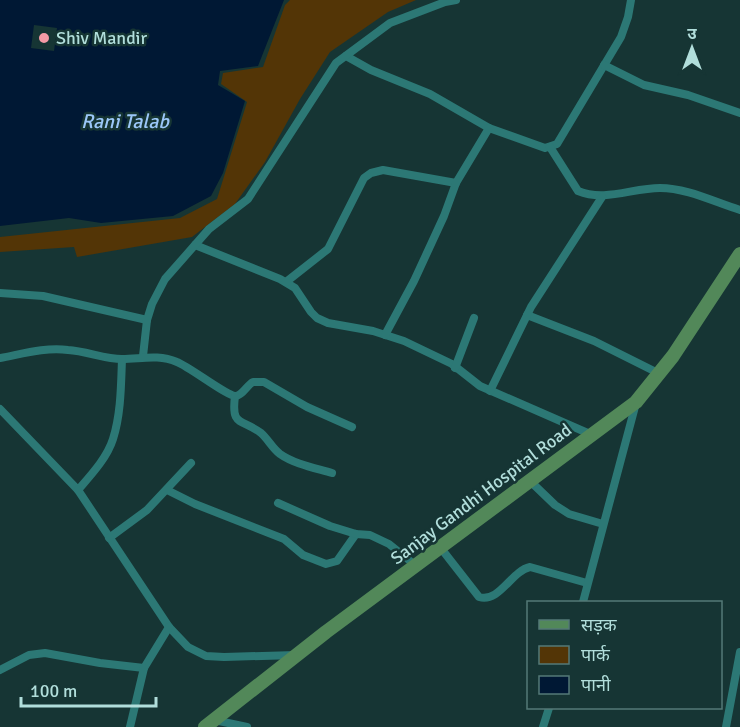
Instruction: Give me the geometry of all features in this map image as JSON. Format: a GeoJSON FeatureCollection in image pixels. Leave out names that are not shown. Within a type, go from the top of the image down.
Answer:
{"type":"FeatureCollection","features":[{"type":"Feature","properties":{"kind":"main road","name":"Sanjay Gandhi Hospital Road"},"geometry":{"type":"LineString","coordinates":[[210,724],[415,565],[636,402],[674,356],[740,254]]}},
{"type":"Feature","properties":{"kind":"street"},"geometry":{"type":"LineString","coordinates":[[143,356],[147,321],[152,304],[165,279],[208,229],[248,199],[336,63],[390,23],[456,0]]}},
{"type":"Feature","properties":{"kind":"street"},"geometry":{"type":"LineString","coordinates":[[346,56],[371,70],[430,94],[489,129],[545,148],[557,144],[621,38],[631,0]]}},
{"type":"Feature","properties":{"kind":"street"},"geometry":{"type":"LineString","coordinates":[[604,65],[644,85],[688,95],[740,113]]}},
{"type":"Feature","properties":{"kind":"street"},"geometry":{"type":"LineString","coordinates":[[385,335],[414,281],[444,216],[456,183],[489,129]]}},
{"type":"Feature","properties":{"kind":"street"},"geometry":{"type":"LineString","coordinates":[[550,147],[578,191],[602,197],[661,188],[684,191],[740,210]]}},
{"type":"Feature","properties":{"kind":"street"},"geometry":{"type":"LineString","coordinates":[[286,282],[328,249],[364,178],[371,173],[383,171],[456,183]]}},
{"type":"Feature","properties":{"kind":"street"},"geometry":{"type":"LineString","coordinates":[[490,391],[527,315],[550,275],[602,197]]}},
{"type":"Feature","properties":{"kind":"street"},"geometry":{"type":"LineString","coordinates":[[195,245],[286,282],[295,288],[316,318],[328,323],[404,340],[452,364],[480,386],[590,434]]}},
{"type":"Feature","properties":{"kind":"street"},"geometry":{"type":"LineString","coordinates":[[0,293],[43,296],[147,321]]}},
{"type":"Feature","properties":{"kind":"street"},"geometry":{"type":"LineString","coordinates":[[527,315],[594,341],[658,373]]}},
{"type":"Feature","properties":{"kind":"street"},"geometry":{"type":"LineString","coordinates":[[455,368],[474,318]]}},
{"type":"Feature","properties":{"kind":"street"},"geometry":{"type":"LineString","coordinates":[[0,358],[61,349],[122,359],[143,356],[176,361],[197,371],[228,394],[235,396],[241,394],[254,382],[264,382],[352,427]]}},
{"type":"Feature","properties":{"kind":"street"},"geometry":{"type":"LineString","coordinates":[[78,490],[113,440],[122,359]]}},
{"type":"Feature","properties":{"kind":"street"},"geometry":{"type":"LineString","coordinates":[[235,396],[233,411],[236,417],[240,422],[264,435],[279,453],[294,461],[332,473]]}},
{"type":"Feature","properties":{"kind":"street"},"geometry":{"type":"LineString","coordinates":[[583,601],[636,402]]}},
{"type":"Feature","properties":{"kind":"street"},"geometry":{"type":"LineString","coordinates":[[0,409],[78,490],[170,627],[188,647],[206,656],[297,655]]}},
{"type":"Feature","properties":{"kind":"street"},"geometry":{"type":"LineString","coordinates":[[109,538],[147,510],[191,463]]}},
{"type":"Feature","properties":{"kind":"street"},"geometry":{"type":"LineString","coordinates":[[529,480],[555,505],[569,514],[603,524]]}},
{"type":"Feature","properties":{"kind":"street"},"geometry":{"type":"LineString","coordinates":[[166,490],[195,504],[284,539],[303,555],[326,564],[337,561],[356,534]]}},
{"type":"Feature","properties":{"kind":"street"},"geometry":{"type":"LineString","coordinates":[[278,503],[330,526],[356,534],[370,535],[389,544],[415,565]]}},
{"type":"Feature","properties":{"kind":"street"},"geometry":{"type":"LineString","coordinates":[[440,547],[479,597],[483,598],[493,596],[523,568],[530,567],[587,583]]}},
{"type":"Feature","properties":{"kind":"street"},"geometry":{"type":"LineString","coordinates":[[130,727],[144,668],[170,627]]}},
{"type":"Feature","properties":{"kind":"street"},"geometry":{"type":"LineString","coordinates":[[726,727],[740,652]]}},
{"type":"Feature","properties":{"kind":"street"},"geometry":{"type":"LineString","coordinates":[[0,670],[30,655],[45,653],[144,668]]}},
{"type":"Feature","properties":{"kind":"street"},"geometry":{"type":"LineString","coordinates":[[543,727],[549,709]]}},
{"type":"Feature","properties":{"kind":"street"},"geometry":{"type":"LineString","coordinates":[[210,724],[247,727]]}},
{"type":"Feature","properties":{"kind":"green space"},"geometry":{"type":"Polygon","coordinates":[[[290,0],[416,0],[388,12],[330,52],[300,99],[265,162],[235,204],[192,237],[77,257],[74,247],[0,252],[0,237],[180,218],[217,199],[247,102],[221,84],[223,73],[263,67],[285,5],[290,0]]]}},
{"type":"Feature","properties":{"kind":"water","name":"Rani Talab"},"geometry":{"type":"Polygon","coordinates":[[[0,0],[284,0],[258,66],[220,71],[218,85],[245,101],[223,173],[211,196],[173,216],[101,223],[69,218],[0,226],[0,0]],[[34,25],[31,48],[54,51],[57,28],[34,25]]]}},
{"type":"Feature","properties":{"kind":"place","name":"Shiv Mandir"},"geometry":{"type":"Point","coordinates":[44,38]}}]}
